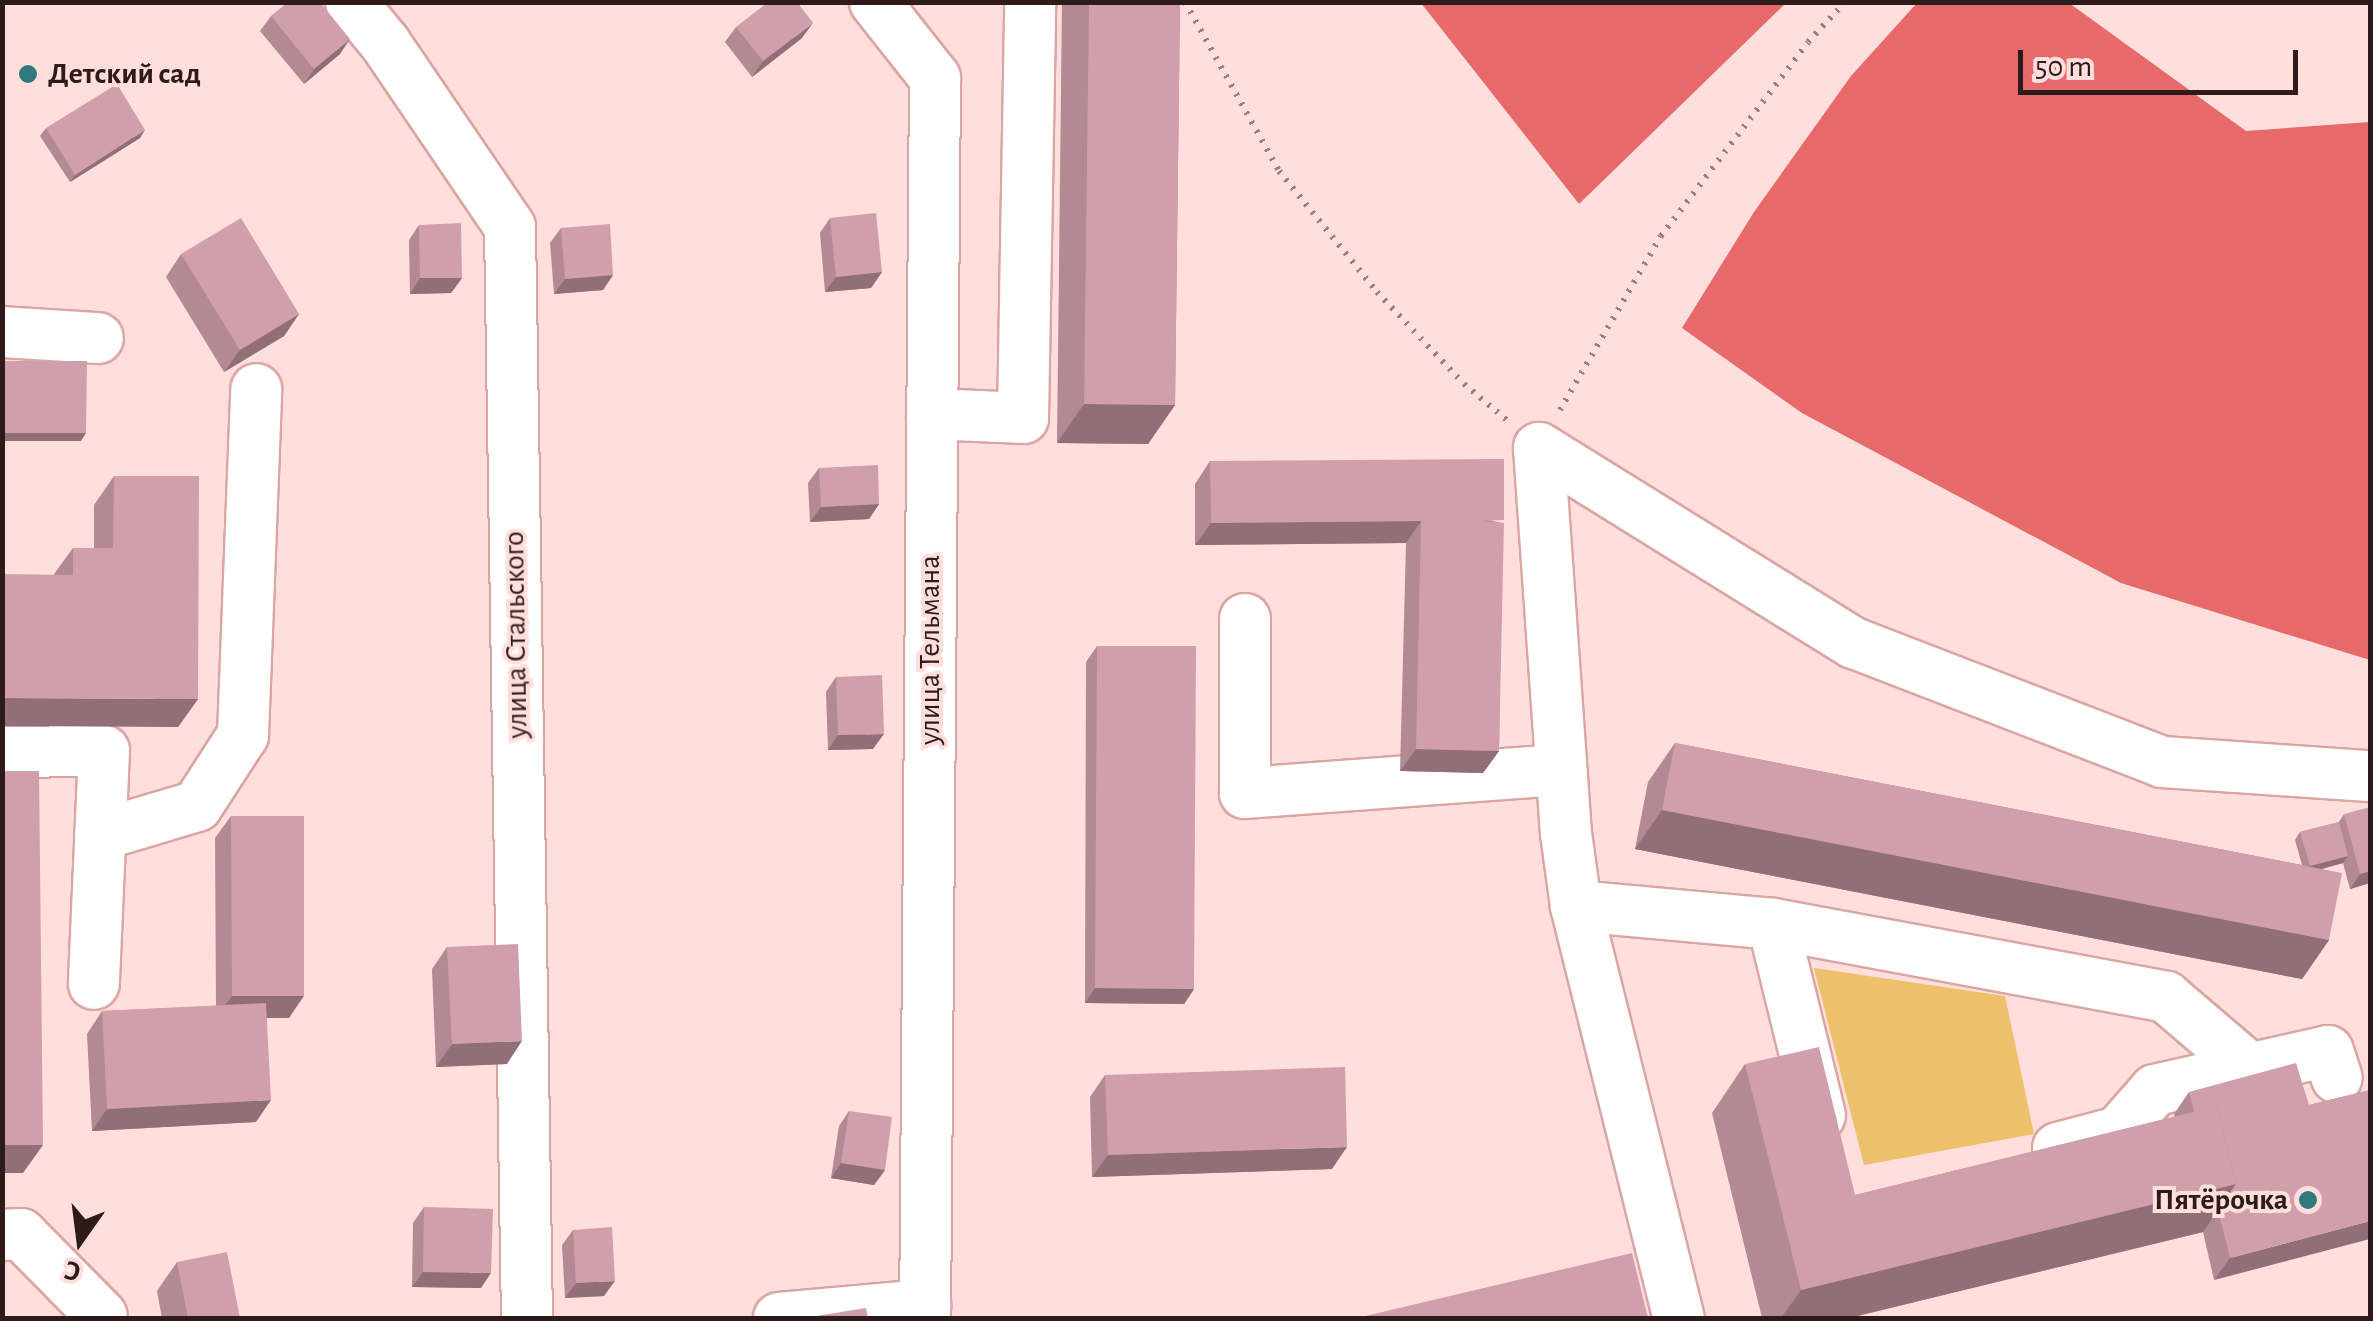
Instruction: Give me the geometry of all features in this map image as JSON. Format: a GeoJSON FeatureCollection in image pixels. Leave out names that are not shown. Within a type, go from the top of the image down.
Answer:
{"type":"FeatureCollection","features":[{"type":"Feature","properties":{"kind":"street","name":"улица Стальского"},"geometry":{"type":"LineString","coordinates":[[351,2],[385,42],[510,227],[527,1318]]}},
{"type":"Feature","properties":{"kind":"street","name":"улица Тельмана"},"geometry":{"type":"LineString","coordinates":[[876,2],[934,78],[925,1311]]}},
{"type":"Feature","properties":{"kind":"street"},"geometry":{"type":"LineString","coordinates":[[912,50],[930,2]]}},
{"type":"Feature","properties":{"kind":"street"},"geometry":{"type":"LineString","coordinates":[[932,414],[1022,418],[1030,2]]}},
{"type":"Feature","properties":{"kind":"street"},"geometry":{"type":"LineString","coordinates":[[2,332],[98,338]]}},
{"type":"Feature","properties":{"kind":"street"},"geometry":{"type":"LineString","coordinates":[[100,835],[196,806],[243,736],[256,390]]}},
{"type":"Feature","properties":{"kind":"street"},"geometry":{"type":"LineString","coordinates":[[1539,448],[1561,770],[1576,906],[1679,1318]]}},
{"type":"Feature","properties":{"kind":"street"},"geometry":{"type":"LineString","coordinates":[[1539,448],[1854,644],[2162,762],[2370,776]]}},
{"type":"Feature","properties":{"kind":"street"},"geometry":{"type":"LineString","coordinates":[[1245,619],[1245,793],[1561,770]]}},
{"type":"Feature","properties":{"kind":"street"},"geometry":{"type":"LineString","coordinates":[[2,752],[104,751],[94,984]]}},
{"type":"Feature","properties":{"kind":"street"},"geometry":{"type":"LineString","coordinates":[[1576,906],[1773,924],[2166,997],[2249,1068]]}},
{"type":"Feature","properties":{"kind":"street"},"geometry":{"type":"LineString","coordinates":[[1773,924],[1832,1167]]}},
{"type":"Feature","properties":{"kind":"street"},"geometry":{"type":"LineString","coordinates":[[2021,1157],[2118,1132],[2155,1090],[2328,1051],[2351,1088]]}},
{"type":"Feature","properties":{"kind":"street"},"geometry":{"type":"LineString","coordinates":[[2,1235],[21,1234],[102,1316]]}},
{"type":"Feature","properties":{"kind":"street"},"geometry":{"type":"LineString","coordinates":[[779,1318],[925,1311]]}},
{"type":"Feature","properties":{"kind":"path"},"geometry":{"type":"LineString","coordinates":[[1184,2],[1279,171],[1414,332],[1464,384],[1539,448],[1661,236],[1808,42],[1845,2]]}},
{"type":"Feature","properties":{"kind":"shaded area"},"geometry":{"type":"Polygon","coordinates":[[[1421,3],[1786,3],[1579,204],[1421,3]]]}},
{"type":"Feature","properties":{"kind":"shaded area"},"geometry":{"type":"Polygon","coordinates":[[[1917,3],[2069,3],[2246,131],[2370,122],[2370,660],[2121,583],[1802,413],[1682,328],[1754,212],[1851,76],[1917,3]]]}},
{"type":"Feature","properties":{"kind":"shaded area"},"geometry":{"type":"Polygon","coordinates":[[[1814,968],[2005,996],[2034,1134],[1864,1165],[1814,968]]]}},
{"type":"Feature","properties":{"kind":"building"},"geometry":{"type":"Polygon","coordinates":[[[288,2],[320,2],[350,39],[314,69],[271,16],[288,2]]]}},
{"type":"Feature","properties":{"kind":"building"},"geometry":{"type":"Polygon","coordinates":[[[768,2],[797,2],[813,23],[763,61],[736,27],[768,2]]]}},
{"type":"Feature","properties":{"kind":"building"},"geometry":{"type":"Polygon","coordinates":[[[1089,2],[1180,2],[1175,405],[1084,404],[1089,2]]]}},
{"type":"Feature","properties":{"kind":"building"},"geometry":{"type":"Polygon","coordinates":[[[117,84],[145,130],[75,175],[46,128],[117,84]]]}},
{"type":"Feature","properties":{"kind":"building"},"geometry":{"type":"Polygon","coordinates":[[[876,213],[882,272],[836,277],[830,218],[876,213]]]}},
{"type":"Feature","properties":{"kind":"building"},"geometry":{"type":"Polygon","coordinates":[[[241,218],[299,314],[240,350],[181,254],[241,218]]]}},
{"type":"Feature","properties":{"kind":"building"},"geometry":{"type":"Polygon","coordinates":[[[461,223],[462,278],[420,278],[419,225],[461,223]]]}},
{"type":"Feature","properties":{"kind":"building"},"geometry":{"type":"Polygon","coordinates":[[[610,224],[613,275],[565,279],[561,228],[610,224]]]}},
{"type":"Feature","properties":{"kind":"building"},"geometry":{"type":"Polygon","coordinates":[[[2,361],[87,361],[86,433],[2,433],[2,361]]]}},
{"type":"Feature","properties":{"kind":"building"},"geometry":{"type":"Polygon","coordinates":[[[1504,459],[1504,520],[1480,521],[1504,523],[1499,751],[1416,749],[1421,521],[1211,523],[1210,461],[1504,459]]]}},
{"type":"Feature","properties":{"kind":"building"},"geometry":{"type":"Polygon","coordinates":[[[878,465],[879,504],[821,507],[819,468],[878,465]]]}},
{"type":"Feature","properties":{"kind":"building"},"geometry":{"type":"Polygon","coordinates":[[[114,476],[199,476],[198,699],[2,698],[2,574],[73,575],[73,548],[113,548],[114,476]]]}},
{"type":"Feature","properties":{"kind":"building"},"geometry":{"type":"Polygon","coordinates":[[[1097,646],[1196,646],[1194,989],[1095,988],[1097,646]]]}},
{"type":"Feature","properties":{"kind":"building"},"geometry":{"type":"Polygon","coordinates":[[[882,675],[884,734],[838,735],[836,677],[882,675]]]}},
{"type":"Feature","properties":{"kind":"building"},"geometry":{"type":"Polygon","coordinates":[[[1675,743],[2342,873],[2329,940],[1662,810],[1675,743]]]}},
{"type":"Feature","properties":{"kind":"building"},"geometry":{"type":"Polygon","coordinates":[[[2,771],[39,771],[43,1145],[2,1145],[2,771]]]}},
{"type":"Feature","properties":{"kind":"building"},"geometry":{"type":"Polygon","coordinates":[[[2370,807],[2370,871],[2360,874],[2344,814],[2370,807]]]}},
{"type":"Feature","properties":{"kind":"building"},"geometry":{"type":"Polygon","coordinates":[[[231,816],[304,816],[304,996],[232,996],[231,816]]]}},
{"type":"Feature","properties":{"kind":"building"},"geometry":{"type":"Polygon","coordinates":[[[2339,822],[2348,856],[2310,866],[2300,832],[2339,822]]]}},
{"type":"Feature","properties":{"kind":"building"},"geometry":{"type":"Polygon","coordinates":[[[518,944],[522,1041],[452,1044],[447,947],[518,944]]]}},
{"type":"Feature","properties":{"kind":"building"},"geometry":{"type":"Polygon","coordinates":[[[266,1003],[271,1100],[107,1109],[102,1011],[266,1003]]]}},
{"type":"Feature","properties":{"kind":"building"},"geometry":{"type":"Polygon","coordinates":[[[1819,1047],[1855,1195],[2217,1106],[2236,1184],[1801,1290],[1745,1064],[1819,1047]]]}},
{"type":"Feature","properties":{"kind":"building"},"geometry":{"type":"Polygon","coordinates":[[[2296,1063],[2309,1105],[2370,1090],[2370,1221],[2230,1258],[2218,1210],[2236,1184],[2217,1106],[2194,1112],[2189,1092],[2296,1063]]]}},
{"type":"Feature","properties":{"kind":"building"},"geometry":{"type":"Polygon","coordinates":[[[1345,1067],[1347,1147],[1108,1155],[1105,1075],[1345,1067]]]}},
{"type":"Feature","properties":{"kind":"building"},"geometry":{"type":"Polygon","coordinates":[[[849,1111],[892,1117],[885,1170],[841,1163],[849,1111]]]}},
{"type":"Feature","properties":{"kind":"building"},"geometry":{"type":"Polygon","coordinates":[[[424,1207],[493,1209],[491,1273],[423,1272],[424,1207]]]}},
{"type":"Feature","properties":{"kind":"building"},"geometry":{"type":"Polygon","coordinates":[[[612,1227],[615,1281],[576,1283],[573,1230],[612,1227]]]}},
{"type":"Feature","properties":{"kind":"building"},"geometry":{"type":"Polygon","coordinates":[[[227,1252],[240,1318],[188,1318],[177,1262],[227,1252]]]}},
{"type":"Feature","properties":{"kind":"building"},"geometry":{"type":"Polygon","coordinates":[[[1632,1253],[1648,1318],[1357,1318],[1632,1253]]]}},
{"type":"Feature","properties":{"kind":"building"},"geometry":{"type":"Polygon","coordinates":[[[866,1308],[868,1318],[804,1318],[866,1308]]]}},
{"type":"Feature","properties":{"kind":"place","name":"Детский сад"},"geometry":{"type":"Point","coordinates":[28,74]}},
{"type":"Feature","properties":{"kind":"place","name":"Пятёрочка"},"geometry":{"type":"Point","coordinates":[2308,1200]}}]}
